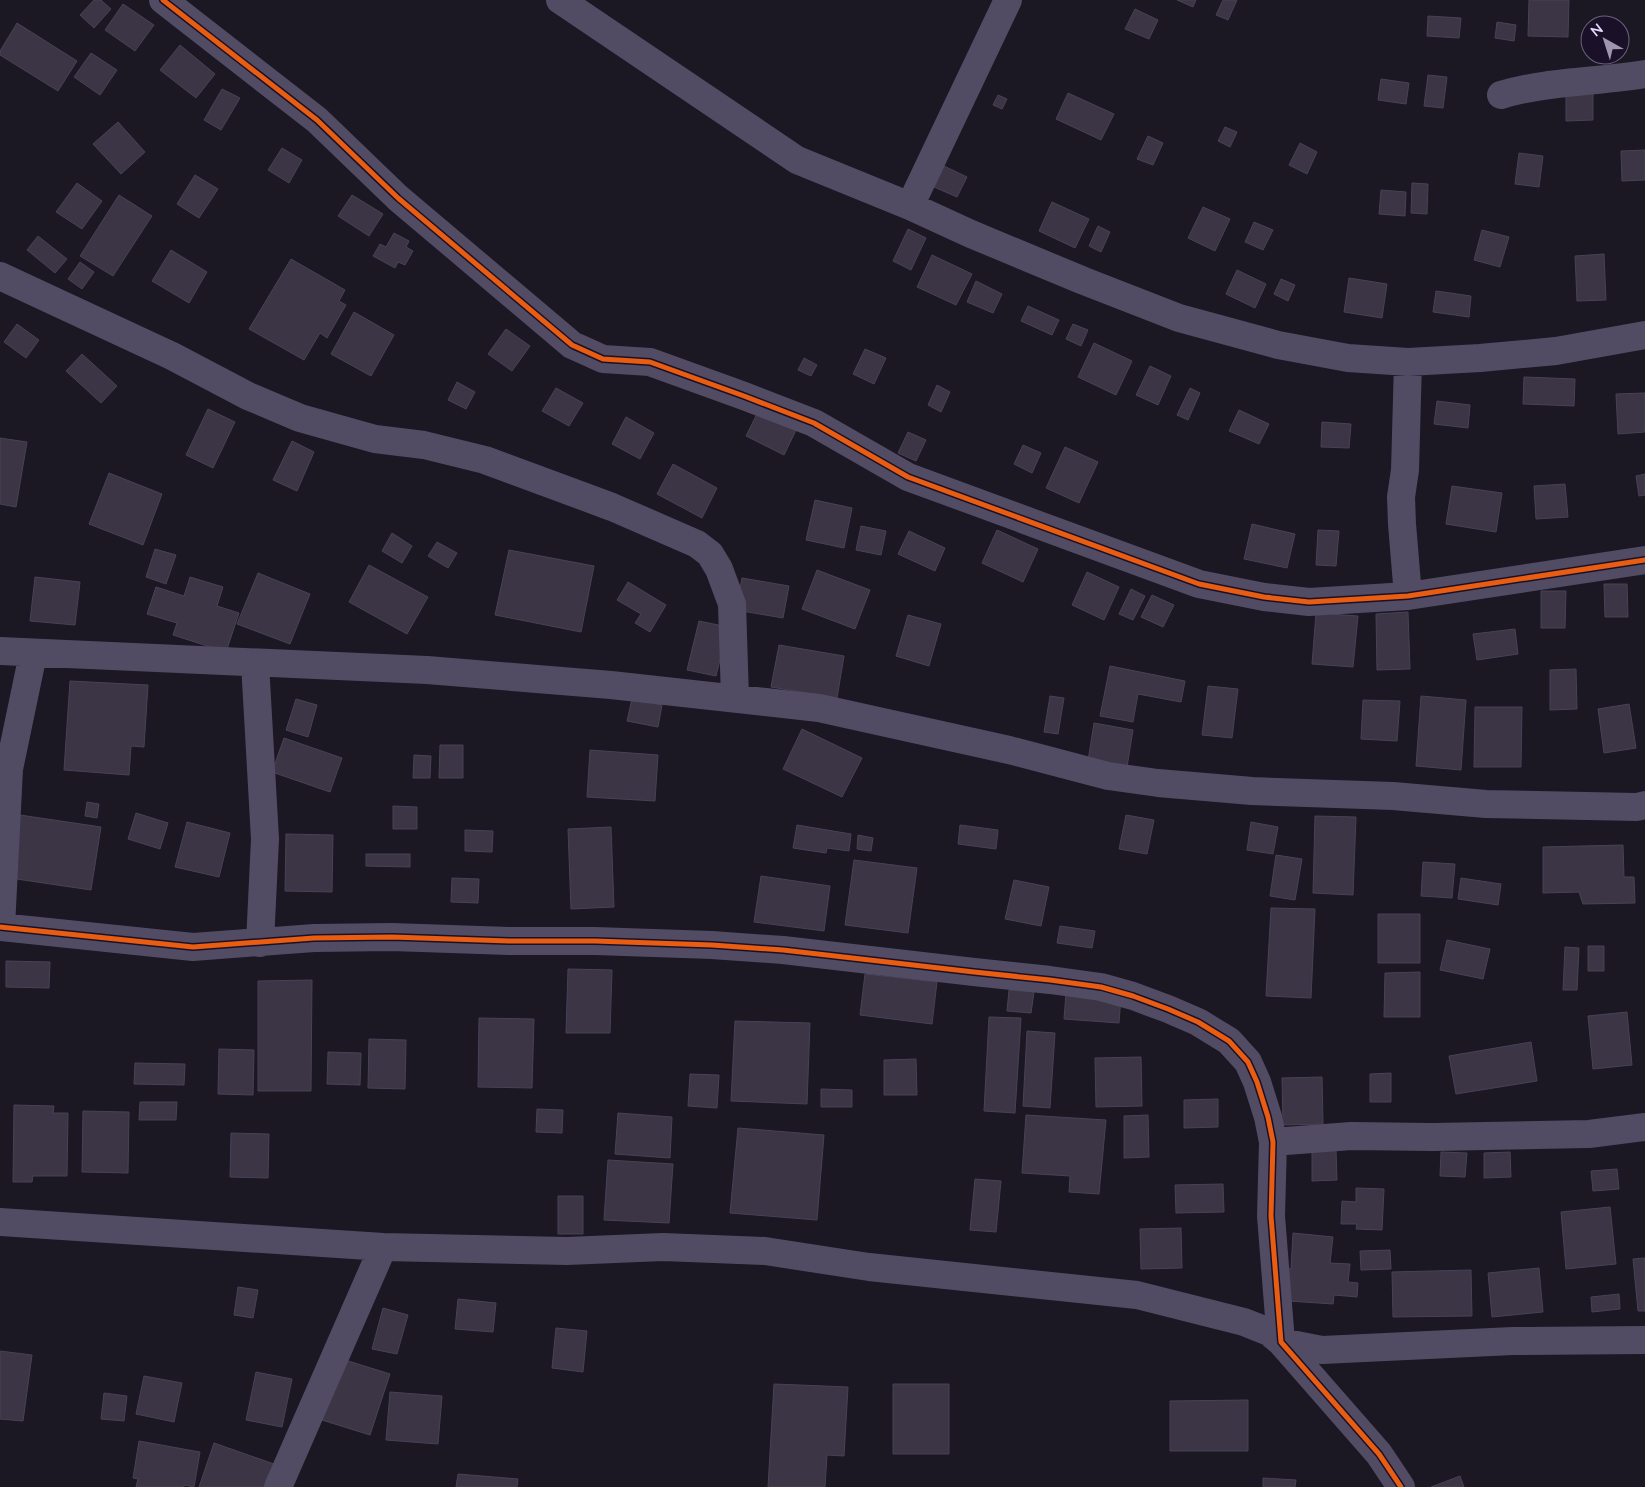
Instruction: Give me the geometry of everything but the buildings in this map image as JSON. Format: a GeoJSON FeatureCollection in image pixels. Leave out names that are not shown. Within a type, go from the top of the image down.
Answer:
{"type":"FeatureCollection","features":[{"type":"Feature","properties":{"kind":"street"},"geometry":{"type":"LineString","coordinates":[[163,0],[317,120],[398,198],[572,345],[603,359],[650,362],[814,423],[908,477],[1199,584],[1264,597],[1309,602],[1408,596],[1645,560]]}},
{"type":"Feature","properties":{"kind":"street"},"geometry":{"type":"LineString","coordinates":[[560,0],[797,160],[910,206],[988,242],[1179,318],[1278,345],[1348,358],[1408,362],[1556,351],[1645,335]]}},
{"type":"Feature","properties":{"kind":"street"},"geometry":{"type":"LineString","coordinates":[[910,206],[1008,0]]}},
{"type":"Feature","properties":{"kind":"street"},"geometry":{"type":"LineString","coordinates":[[1501,95],[1520,89],[1608,80],[1645,74]]}},
{"type":"Feature","properties":{"kind":"street"},"geometry":{"type":"LineString","coordinates":[[0,276],[172,356],[248,396],[300,418],[376,439],[424,445],[485,460],[612,506],[697,544],[710,554],[719,569],[732,604],[735,698]]}},
{"type":"Feature","properties":{"kind":"street"},"geometry":{"type":"LineString","coordinates":[[1408,362],[1405,470],[1401,497],[1408,596]]}},
{"type":"Feature","properties":{"kind":"street"},"geometry":{"type":"LineString","coordinates":[[0,651],[33,654],[427,670],[611,685],[735,698],[819,708],[1009,750],[1108,776],[1158,783],[1252,791],[1393,796],[1486,804],[1637,807],[1645,805]]}},
{"type":"Feature","properties":{"kind":"street"},"geometry":{"type":"LineString","coordinates":[[33,654],[9,769],[0,928],[193,947],[314,938],[712,945],[836,955],[1101,987],[1133,996],[1198,1022],[1229,1041],[1248,1062],[1257,1082],[1268,1117],[1273,1142],[1271,1216],[1281,1342]]}},
{"type":"Feature","properties":{"kind":"street"},"geometry":{"type":"LineString","coordinates":[[256,663],[265,839],[260,942]]}},
{"type":"Feature","properties":{"kind":"street"},"geometry":{"type":"LineString","coordinates":[[1273,1142],[1351,1136],[1433,1137],[1589,1134],[1645,1127]]}},
{"type":"Feature","properties":{"kind":"street"},"geometry":{"type":"LineString","coordinates":[[0,1222],[383,1247],[567,1251],[663,1247],[766,1251],[869,1267],[1137,1295],[1244,1322],[1269,1332],[1281,1342],[1380,1454],[1401,1487]]}},
{"type":"Feature","properties":{"kind":"street"},"geometry":{"type":"LineString","coordinates":[[278,1487],[383,1247]]}},
{"type":"Feature","properties":{"kind":"street"},"geometry":{"type":"LineString","coordinates":[[1281,1342],[1322,1350],[1513,1341],[1645,1340]]}},
{"type":"Feature","properties":{"kind":"cycle path"},"geometry":{"type":"LineString","coordinates":[[163,0],[317,120],[398,198],[572,345],[603,359],[650,362],[814,423],[908,477],[1199,584],[1264,597],[1309,602],[1408,596],[1645,560]]}},
{"type":"Feature","properties":{"kind":"cycle path"},"geometry":{"type":"LineString","coordinates":[[0,927],[193,947],[314,938],[392,937],[712,945],[783,950],[1101,987],[1168,1009],[1198,1022],[1229,1041],[1248,1062],[1257,1082],[1268,1117],[1273,1142],[1271,1216],[1281,1342],[1379,1454],[1401,1487]]}}]}
